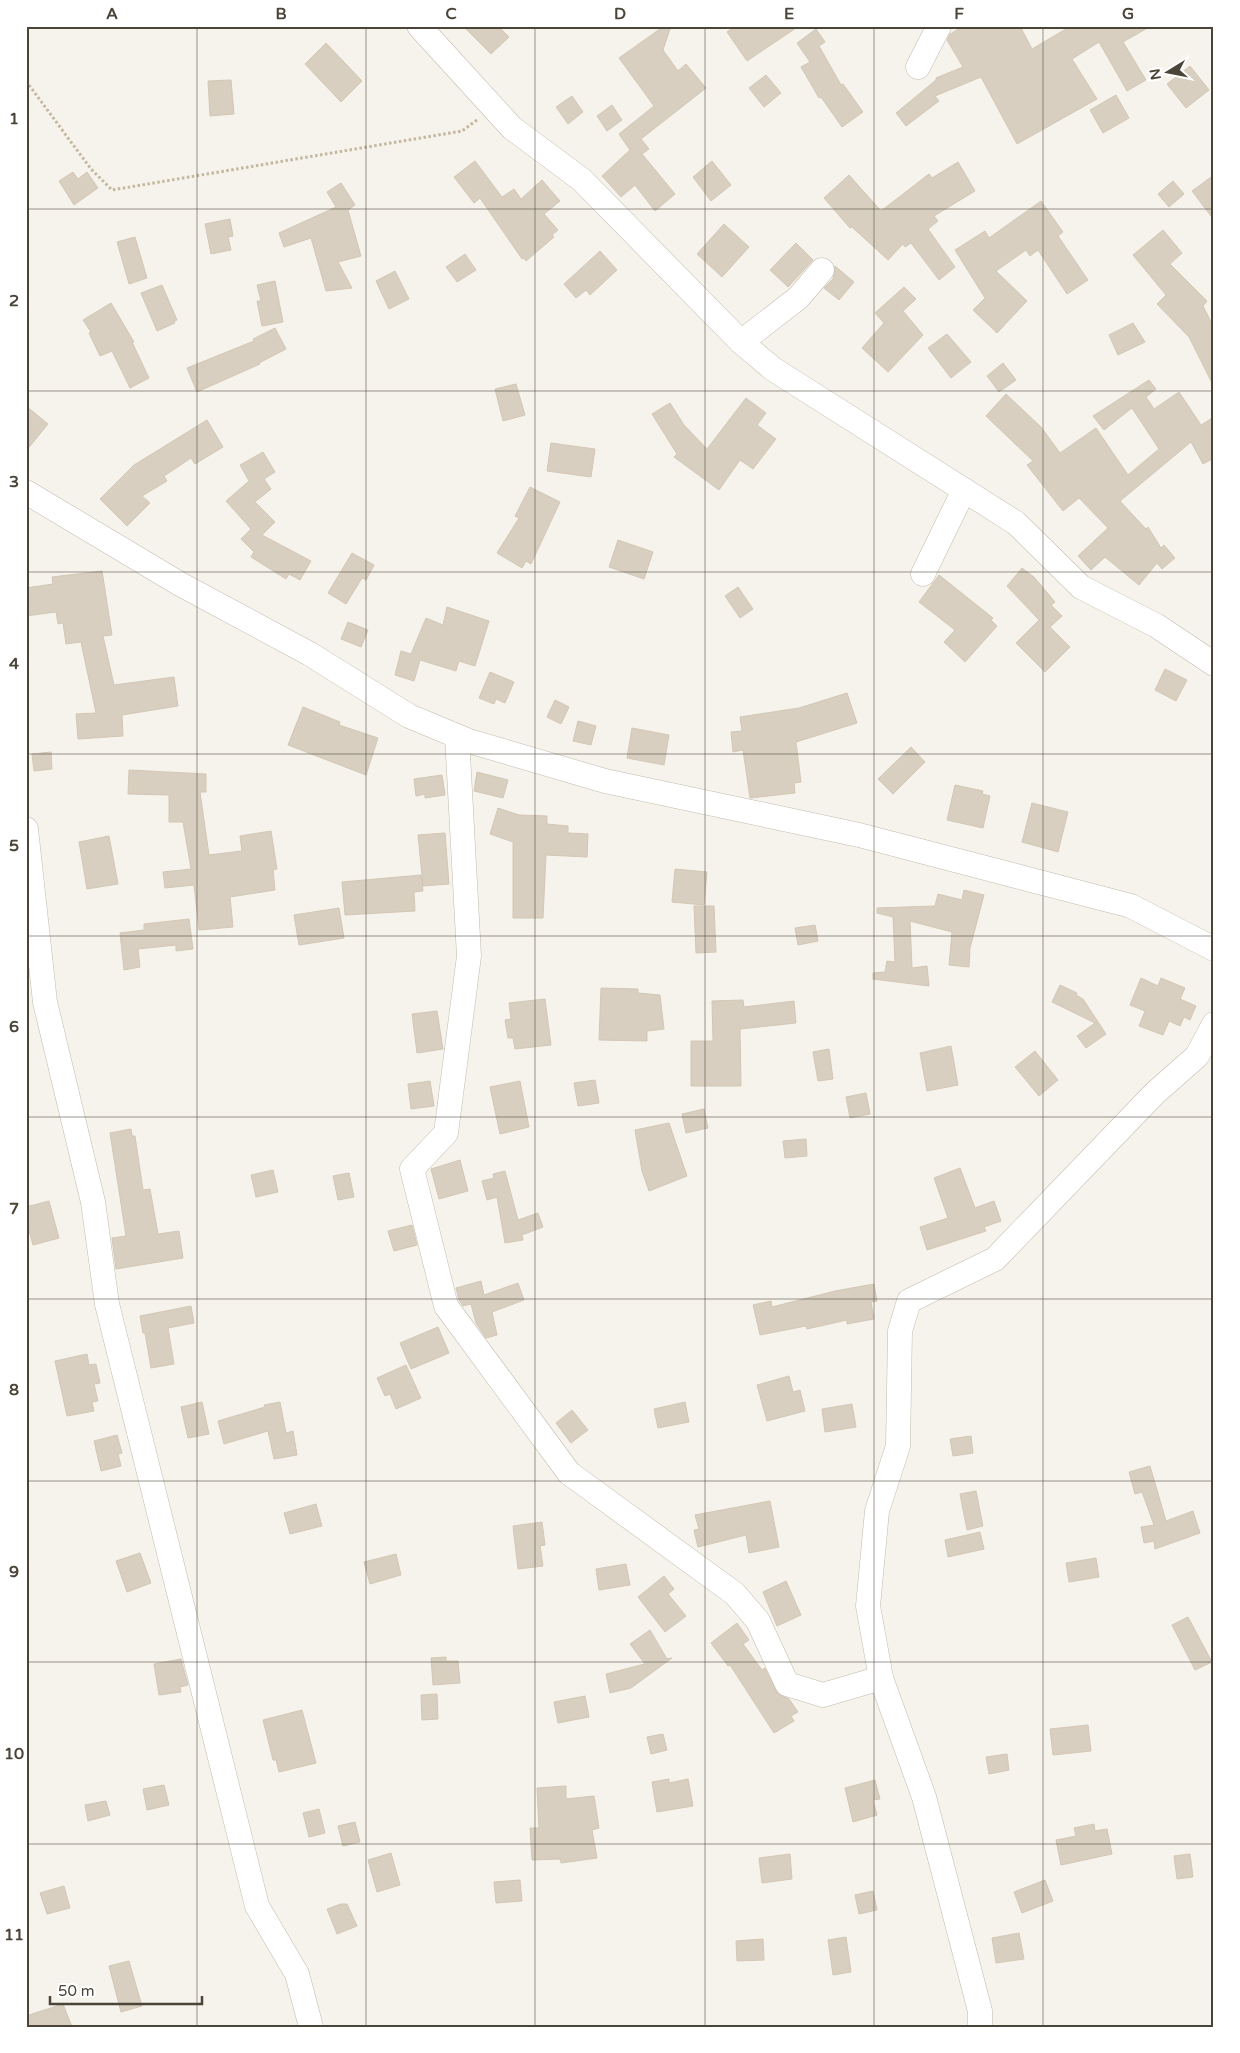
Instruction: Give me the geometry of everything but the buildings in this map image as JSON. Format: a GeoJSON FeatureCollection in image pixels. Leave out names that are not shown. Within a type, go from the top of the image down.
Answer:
{"type":"FeatureCollection","features":[{"type":"Feature","properties":{"kind":"street"},"geometry":{"type":"LineString","coordinates":[[419,26],[512,128],[582,180],[741,342],[787,378],[1016,523],[1081,587],[1157,626],[1214,664]]}},
{"type":"Feature","properties":{"kind":"street"},"geometry":{"type":"LineString","coordinates":[[918,67],[939,26]]}},
{"type":"Feature","properties":{"kind":"street"},"geometry":{"type":"LineString","coordinates":[[741,342],[798,298],[822,270]]}},
{"type":"Feature","properties":{"kind":"street"},"geometry":{"type":"LineString","coordinates":[[923,574],[964,490]]}},
{"type":"Feature","properties":{"kind":"street"},"geometry":{"type":"LineString","coordinates":[[26,492],[180,584],[310,654],[410,716],[457,736],[605,781],[859,835],[1131,906],[1214,949]]}},
{"type":"Feature","properties":{"kind":"street"},"geometry":{"type":"LineString","coordinates":[[457,736],[470,956],[446,1133],[412,1169],[446,1306],[568,1473],[735,1594],[758,1622],[787,1684],[823,1694],[881,1678]]}},
{"type":"Feature","properties":{"kind":"street"},"geometry":{"type":"LineString","coordinates":[[26,829],[45,1002],[94,1202],[107,1304],[257,1906],[297,1974],[311,2027]]}},
{"type":"Feature","properties":{"kind":"street"},"geometry":{"type":"LineString","coordinates":[[980,2027],[980,2011],[924,1797],[881,1678],[868,1606],[876,1511],[898,1446],[900,1331],[909,1301],[995,1259],[1155,1094],[1197,1056],[1214,1024]]}},
{"type":"Feature","properties":{"kind":"path"},"geometry":{"type":"LineString","coordinates":[[26,81],[91,169],[112,190],[462,131],[494,108]]}}]}
